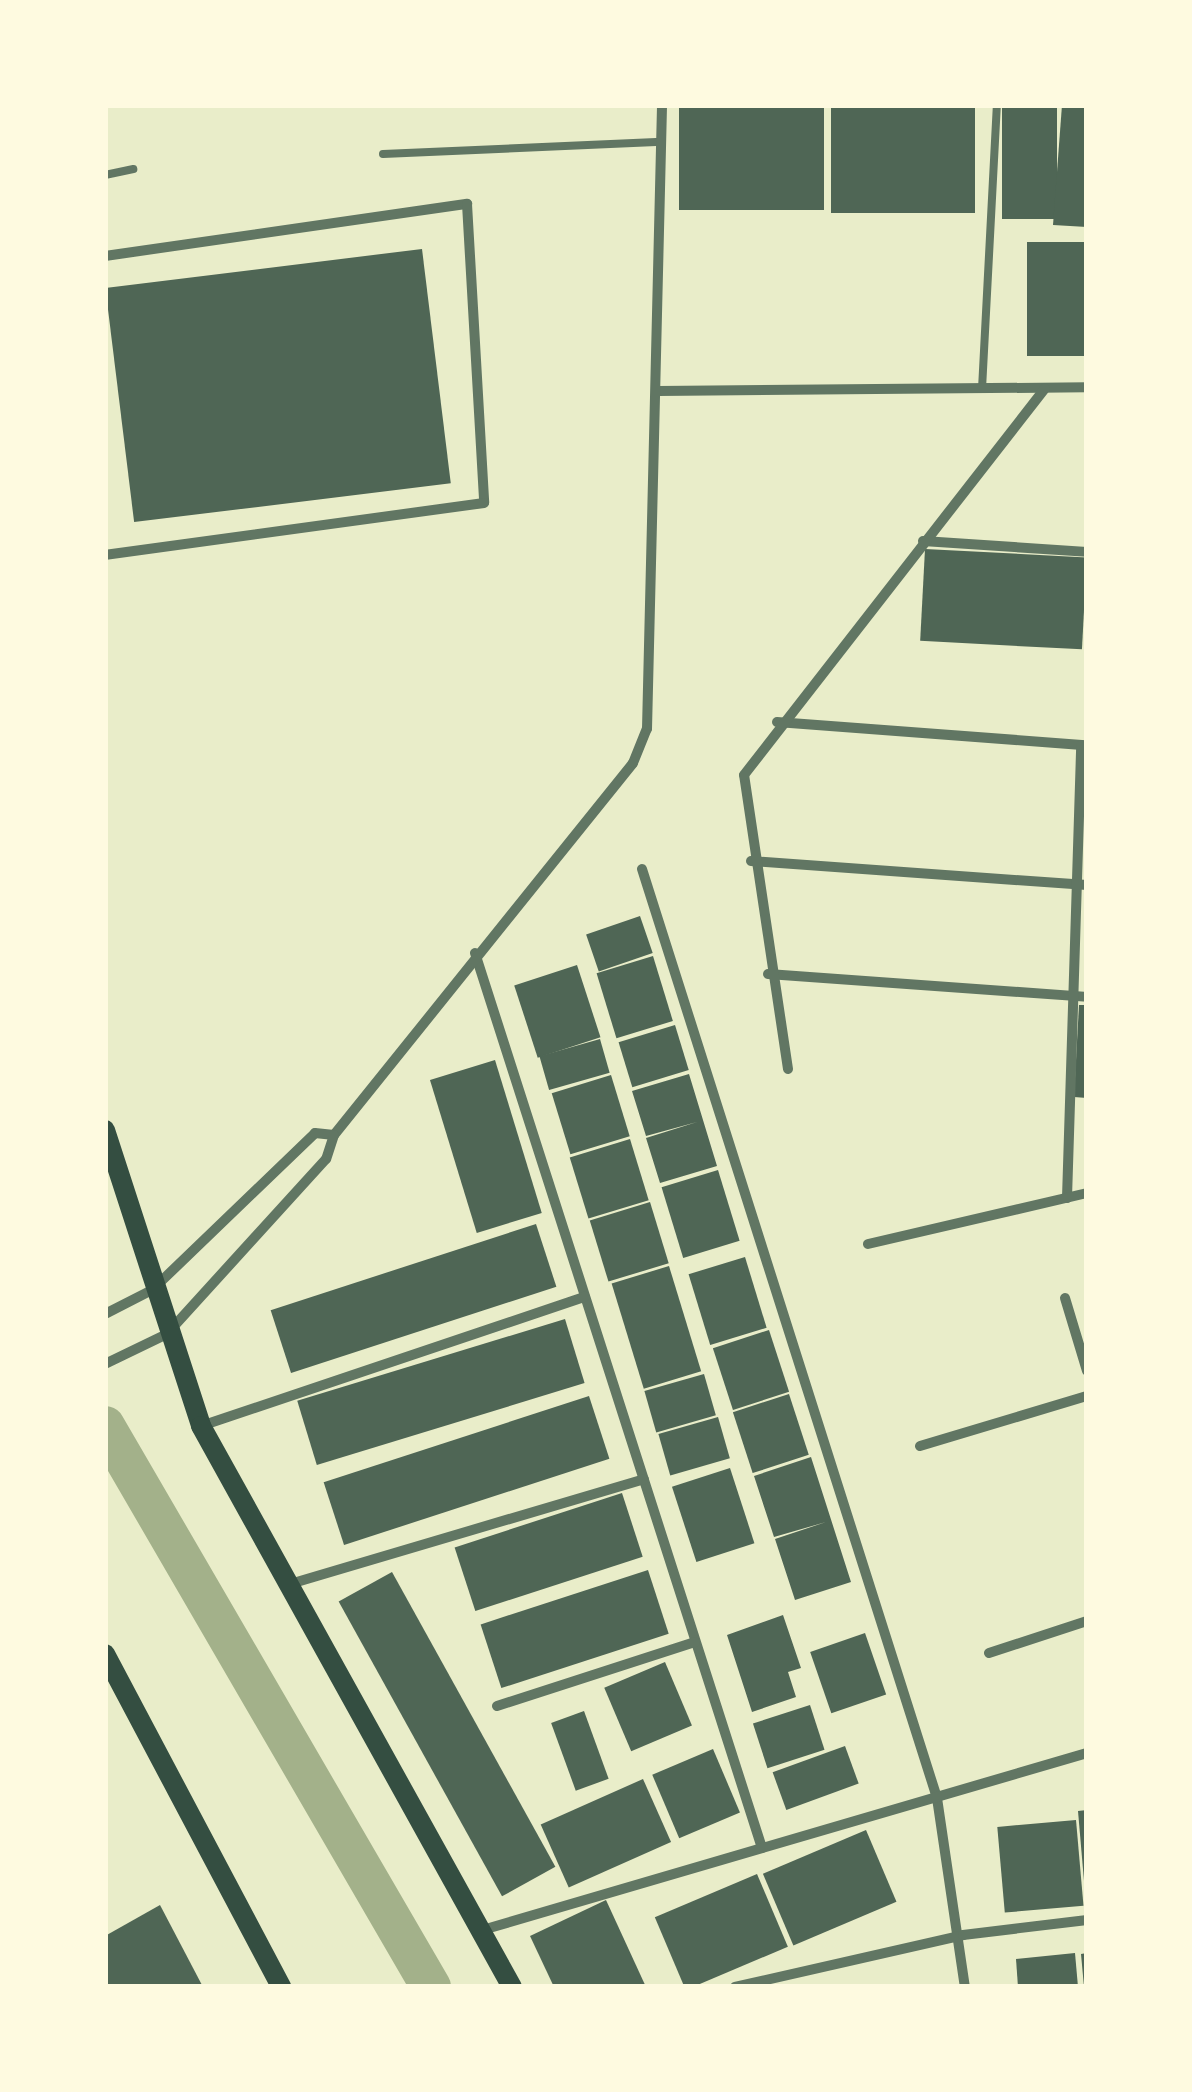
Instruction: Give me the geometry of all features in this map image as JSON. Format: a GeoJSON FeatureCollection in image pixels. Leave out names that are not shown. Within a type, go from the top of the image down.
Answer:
{"type":"FeatureCollection","features":[{"type":"Feature","properties":{"kind":"main road"},"geometry":{"type":"LineString","coordinates":[[105,1130],[152,1290],[201,1426],[512,1987]]}},
{"type":"Feature","properties":{"kind":"main road"},"geometry":{"type":"LineString","coordinates":[[105,1654],[281,1987]]}},
{"type":"Feature","properties":{"kind":"street"},"geometry":{"type":"LineString","coordinates":[[105,1364],[168,1334],[326,1159],[334,1135],[474,953],[633,763],[647,729],[662,105]]}},
{"type":"Feature","properties":{"kind":"street"},"geometry":{"type":"LineString","coordinates":[[105,256],[467,204],[484,503],[105,555]]}},
{"type":"Feature","properties":{"kind":"street"},"geometry":{"type":"LineString","coordinates":[[658,391],[1087,387]]}},
{"type":"Feature","properties":{"kind":"street"},"geometry":{"type":"LineString","coordinates":[[788,1069],[768,974],[751,860],[744,775],[777,722],[1045,388]]}},
{"type":"Feature","properties":{"kind":"street"},"geometry":{"type":"LineString","coordinates":[[922,541],[1087,552]]}},
{"type":"Feature","properties":{"kind":"street"},"geometry":{"type":"LineString","coordinates":[[777,722],[1084,745],[1082,885],[1073,996],[1067,1198]]}},
{"type":"Feature","properties":{"kind":"street"},"geometry":{"type":"LineString","coordinates":[[751,860],[1082,885]]}},
{"type":"Feature","properties":{"kind":"street"},"geometry":{"type":"LineString","coordinates":[[642,868],[938,1798],[963,1935],[965,1987]]}},
{"type":"Feature","properties":{"kind":"street"},"geometry":{"type":"LineString","coordinates":[[474,953],[762,1848]]}},
{"type":"Feature","properties":{"kind":"street"},"geometry":{"type":"LineString","coordinates":[[768,974],[1087,997]]}},
{"type":"Feature","properties":{"kind":"street"},"geometry":{"type":"LineString","coordinates":[[105,1314],[152,1290],[315,1133],[334,1135]]}},
{"type":"Feature","properties":{"kind":"street"},"geometry":{"type":"LineString","coordinates":[[868,1244],[1087,1193]]}},
{"type":"Feature","properties":{"kind":"street"},"geometry":{"type":"LineString","coordinates":[[201,1426],[585,1297]]}},
{"type":"Feature","properties":{"kind":"street"},"geometry":{"type":"LineString","coordinates":[[1065,1298],[1087,1370]]}},
{"type":"Feature","properties":{"kind":"street"},"geometry":{"type":"LineString","coordinates":[[920,1446],[1087,1396]]}},
{"type":"Feature","properties":{"kind":"street"},"geometry":{"type":"LineString","coordinates":[[289,1584],[644,1478]]}},
{"type":"Feature","properties":{"kind":"street"},"geometry":{"type":"LineString","coordinates":[[989,1653],[1087,1621]]}},
{"type":"Feature","properties":{"kind":"street"},"geometry":{"type":"LineString","coordinates":[[497,1706],[696,1642]]}},
{"type":"Feature","properties":{"kind":"street"},"geometry":{"type":"LineString","coordinates":[[479,1931],[1087,1753]]}},
{"type":"Feature","properties":{"kind":"street"},"geometry":{"type":"LineString","coordinates":[[735,1987],[963,1935],[1087,1920]]}},
{"type":"Feature","properties":{"kind":"lane"},"geometry":{"type":"LineString","coordinates":[[982,388],[997,105]]}},
{"type":"Feature","properties":{"kind":"lane"},"geometry":{"type":"LineString","coordinates":[[383,154],[662,142]]}},
{"type":"Feature","properties":{"kind":"lane"},"geometry":{"type":"LineString","coordinates":[[105,176],[133,169]]}},
{"type":"Feature","properties":{"kind":"building"},"geometry":{"type":"Polygon","coordinates":[[[679,105],[824,105],[824,210],[679,210],[679,105]]]}},
{"type":"Feature","properties":{"kind":"building"},"geometry":{"type":"Polygon","coordinates":[[[831,105],[975,105],[975,213],[831,213],[831,105]]]}},
{"type":"Feature","properties":{"kind":"building"},"geometry":{"type":"Polygon","coordinates":[[[1002,105],[1057,105],[1057,219],[1002,219],[1002,105]]]}},
{"type":"Feature","properties":{"kind":"building"},"geometry":{"type":"Polygon","coordinates":[[[1062,105],[1087,105],[1087,227],[1053,225],[1062,105]]]}},
{"type":"Feature","properties":{"kind":"building"},"geometry":{"type":"Polygon","coordinates":[[[1027,242],[1087,242],[1087,356],[1027,356],[1027,242]]]}},
{"type":"Feature","properties":{"kind":"building"},"geometry":{"type":"Polygon","coordinates":[[[422,249],[451,483],[134,522],[105,288],[422,249]]]}},
{"type":"Feature","properties":{"kind":"building"},"geometry":{"type":"Polygon","coordinates":[[[925,549],[1087,557],[1082,649],[920,641],[925,549]]]}},
{"type":"Feature","properties":{"kind":"building"},"geometry":{"type":"Polygon","coordinates":[[[640,916],[653,953],[599,971],[586,935],[640,916]]]}},
{"type":"Feature","properties":{"kind":"building"},"geometry":{"type":"Polygon","coordinates":[[[653,956],[673,1021],[616,1038],[597,973],[653,956]]]}},
{"type":"Feature","properties":{"kind":"building"},"geometry":{"type":"Polygon","coordinates":[[[577,965],[600,1037],[538,1058],[514,985],[577,965]]]}},
{"type":"Feature","properties":{"kind":"building"},"geometry":{"type":"Polygon","coordinates":[[[1079,1005],[1087,1005],[1087,1098],[1074,1097],[1079,1005]]]}},
{"type":"Feature","properties":{"kind":"building"},"geometry":{"type":"Polygon","coordinates":[[[675,1025],[689,1070],[632,1087],[619,1042],[675,1025]]]}},
{"type":"Feature","properties":{"kind":"building"},"geometry":{"type":"Polygon","coordinates":[[[600,1039],[610,1073],[549,1090],[539,1056],[600,1039]]]}},
{"type":"Feature","properties":{"kind":"building"},"geometry":{"type":"Polygon","coordinates":[[[495,1060],[542,1213],[477,1233],[430,1080],[495,1060]]]}},
{"type":"Feature","properties":{"kind":"building"},"geometry":{"type":"Polygon","coordinates":[[[689,1074],[717,1166],[660,1183],[646,1138],[697,1122],[646,1136],[632,1091],[689,1074]]]}},
{"type":"Feature","properties":{"kind":"building"},"geometry":{"type":"Polygon","coordinates":[[[611,1075],[630,1136],[570,1154],[552,1093],[611,1075]]]}},
{"type":"Feature","properties":{"kind":"building"},"geometry":{"type":"Polygon","coordinates":[[[630,1139],[649,1200],[588,1219],[570,1157],[630,1139]]]}},
{"type":"Feature","properties":{"kind":"building"},"geometry":{"type":"Polygon","coordinates":[[[718,1170],[740,1241],[683,1258],[662,1187],[718,1170]]]}},
{"type":"Feature","properties":{"kind":"building"},"geometry":{"type":"Polygon","coordinates":[[[650,1202],[669,1263],[608,1282],[590,1220],[650,1202]]]}},
{"type":"Feature","properties":{"kind":"building"},"geometry":{"type":"Polygon","coordinates":[[[536,1224],[556,1287],[291,1373],[271,1310],[536,1224]]]}},
{"type":"Feature","properties":{"kind":"building"},"geometry":{"type":"Polygon","coordinates":[[[745,1257],[767,1328],[710,1345],[689,1274],[745,1257]]]}},
{"type":"Feature","properties":{"kind":"building"},"geometry":{"type":"Polygon","coordinates":[[[669,1266],[701,1371],[644,1389],[612,1284],[669,1266]]]}},
{"type":"Feature","properties":{"kind":"building"},"geometry":{"type":"Polygon","coordinates":[[[565,1319],[585,1383],[317,1465],[297,1401],[565,1319]]]}},
{"type":"Feature","properties":{"kind":"building"},"geometry":{"type":"Polygon","coordinates":[[[769,1330],[789,1392],[733,1410],[713,1348],[769,1330]]]}},
{"type":"Feature","properties":{"kind":"building"},"geometry":{"type":"Polygon","coordinates":[[[704,1374],[716,1415],[656,1432],[644,1391],[704,1374]]]}},
{"type":"Feature","properties":{"kind":"building"},"geometry":{"type":"Polygon","coordinates":[[[789,1394],[809,1455],[753,1473],[733,1412],[789,1394]]]}},
{"type":"Feature","properties":{"kind":"building"},"geometry":{"type":"Polygon","coordinates":[[[589,1396],[609,1459],[344,1545],[324,1482],[589,1396]]]}},
{"type":"Feature","properties":{"kind":"building"},"geometry":{"type":"Polygon","coordinates":[[[718,1417],[730,1458],[670,1475],[658,1434],[718,1417]]]}},
{"type":"Feature","properties":{"kind":"building"},"geometry":{"type":"Polygon","coordinates":[[[811,1457],[851,1582],[795,1600],[775,1539],[826,1522],[774,1537],[754,1476],[811,1457]]]}},
{"type":"Feature","properties":{"kind":"building"},"geometry":{"type":"Polygon","coordinates":[[[730,1468],[754,1543],[696,1562],[672,1487],[730,1468]]]}},
{"type":"Feature","properties":{"kind":"building"},"geometry":{"type":"Polygon","coordinates":[[[622,1493],[643,1557],[475,1611],[455,1547],[622,1493]]]}},
{"type":"Feature","properties":{"kind":"building"},"geometry":{"type":"Polygon","coordinates":[[[648,1570],[669,1634],[501,1688],[481,1624],[648,1570]]]}},
{"type":"Feature","properties":{"kind":"building"},"geometry":{"type":"Polygon","coordinates":[[[392,1572],[555,1867],[502,1896],[339,1602],[392,1572]]]}},
{"type":"Feature","properties":{"kind":"building"},"geometry":{"type":"Polygon","coordinates":[[[783,1615],[801,1668],[788,1672],[796,1697],[752,1712],[727,1635],[783,1615]]]}},
{"type":"Feature","properties":{"kind":"building"},"geometry":{"type":"Polygon","coordinates":[[[865,1633],[886,1694],[831,1713],[810,1652],[865,1633]]]}},
{"type":"Feature","properties":{"kind":"building"},"geometry":{"type":"Polygon","coordinates":[[[665,1662],[692,1726],[631,1751],[604,1688],[665,1662]]]}},
{"type":"Feature","properties":{"kind":"building"},"geometry":{"type":"Polygon","coordinates":[[[810,1705],[825,1750],[767,1768],[753,1724],[810,1705]]]}},
{"type":"Feature","properties":{"kind":"building"},"geometry":{"type":"Polygon","coordinates":[[[584,1711],[609,1779],[576,1791],[551,1723],[584,1711]]]}},
{"type":"Feature","properties":{"kind":"building"},"geometry":{"type":"Polygon","coordinates":[[[845,1746],[859,1784],[786,1810],[773,1772],[845,1746]]]}},
{"type":"Feature","properties":{"kind":"building"},"geometry":{"type":"Polygon","coordinates":[[[713,1749],[740,1813],[679,1838],[652,1775],[713,1749]]]}},
{"type":"Feature","properties":{"kind":"building"},"geometry":{"type":"Polygon","coordinates":[[[643,1779],[671,1842],[569,1888],[541,1825],[643,1779]]]}},
{"type":"Feature","properties":{"kind":"building"},"geometry":{"type":"Polygon","coordinates":[[[1087,1810],[1087,1880],[1084,1881],[1078,1811],[1087,1810]]]}},
{"type":"Feature","properties":{"kind":"building"},"geometry":{"type":"Polygon","coordinates":[[[1076,1820],[1083,1906],[1005,1913],[997,1827],[1076,1820]]]}},
{"type":"Feature","properties":{"kind":"building"},"geometry":{"type":"Polygon","coordinates":[[[866,1830],[896,1902],[793,1946],[763,1874],[866,1830]]]}},
{"type":"Feature","properties":{"kind":"building"},"geometry":{"type":"Polygon","coordinates":[[[757,1874],[788,1947],[693,1987],[684,1987],[655,1917],[757,1874]]]}},
{"type":"Feature","properties":{"kind":"building"},"geometry":{"type":"Polygon","coordinates":[[[606,1900],[646,1987],[554,1987],[530,1936],[606,1900]]]}},
{"type":"Feature","properties":{"kind":"building"},"geometry":{"type":"Polygon","coordinates":[[[160,1905],[203,1987],[105,1987],[105,1936],[160,1905]]]}},
{"type":"Feature","properties":{"kind":"building"},"geometry":{"type":"Polygon","coordinates":[[[1075,1953],[1078,1987],[1018,1987],[1016,1959],[1075,1953]]]}},
{"type":"Feature","properties":{"kind":"building"},"geometry":{"type":"Polygon","coordinates":[[[1087,1953],[1087,1987],[1084,1987],[1081,1954],[1087,1953]]]}},
{"type":"Feature","properties":{"kind":"waterway"},"geometry":{"type":"LineString","coordinates":[[105,1426],[431,1987]]}}]}
